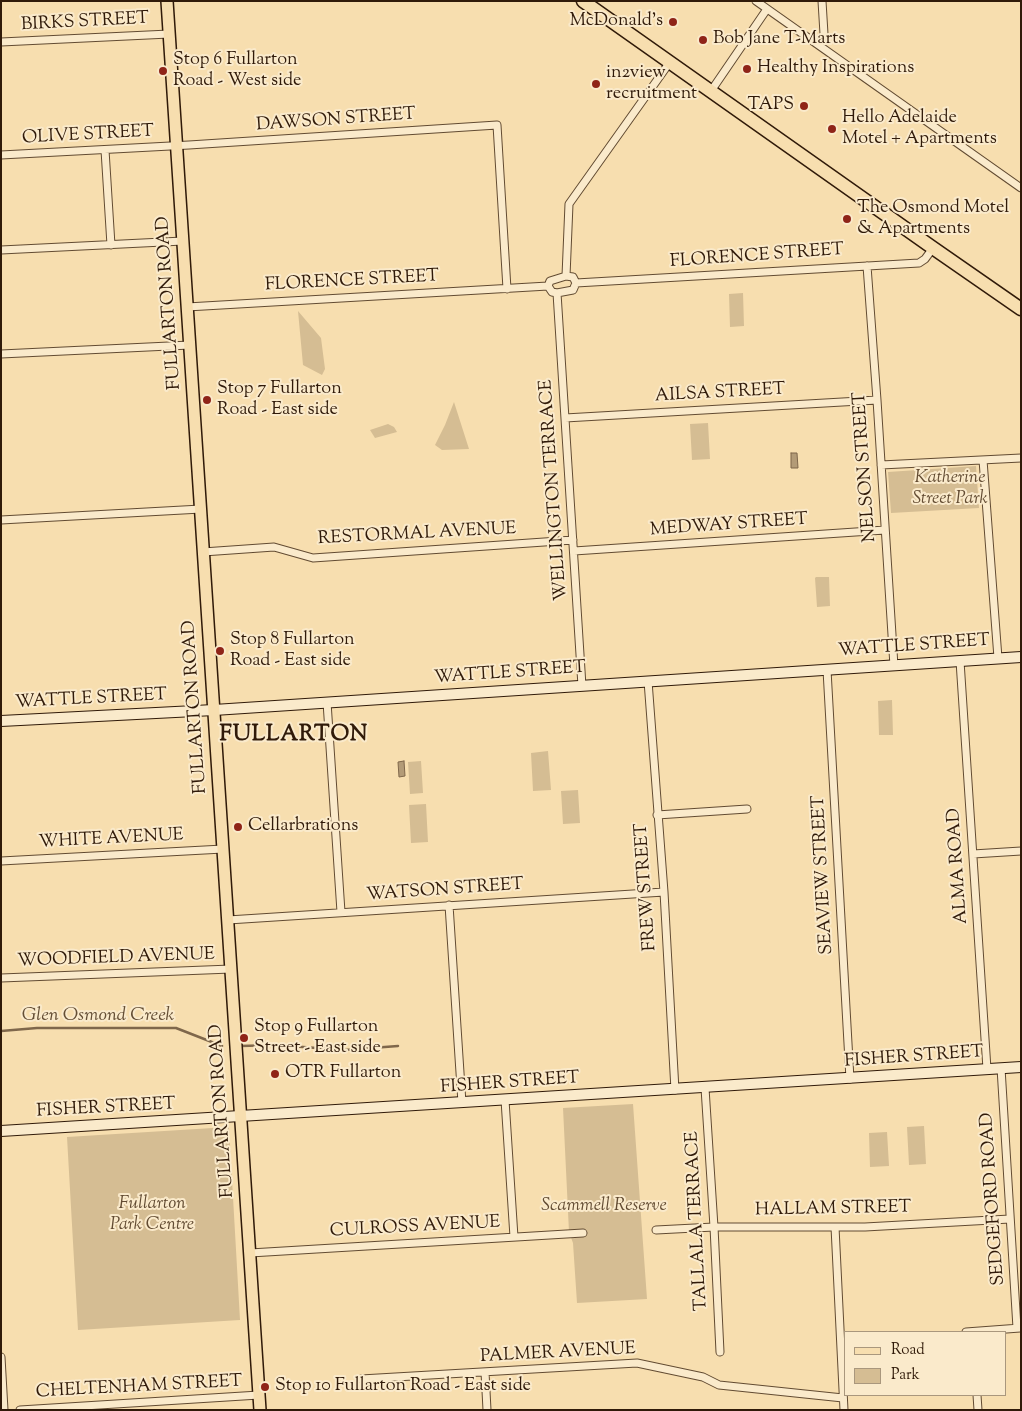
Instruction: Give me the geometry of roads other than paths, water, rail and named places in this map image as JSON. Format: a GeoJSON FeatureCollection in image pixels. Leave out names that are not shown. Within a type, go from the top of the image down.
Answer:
{"type":"FeatureCollection","features":[{"type":"Feature","properties":{"kind":"highway"},"geometry":{"type":"LineString","coordinates":[[583,1],[1021,308]]}},
{"type":"Feature","properties":{"kind":"main road","name":"FULLARTON ROAD"},"geometry":{"type":"LineString","coordinates":[[167,1],[260,1410]]}},
{"type":"Feature","properties":{"kind":"street"},"geometry":{"type":"LineString","coordinates":[[756,1],[1021,188]]}},
{"type":"Feature","properties":{"kind":"street"},"geometry":{"type":"LineString","coordinates":[[819,45],[824,34],[822,1]]}},
{"type":"Feature","properties":{"kind":"street"},"geometry":{"type":"LineString","coordinates":[[711,91],[767,9]]}},
{"type":"Feature","properties":{"kind":"street","name":"BIRKS STREET"},"geometry":{"type":"LineString","coordinates":[[1,42],[169,34]]}},
{"type":"Feature","properties":{"kind":"street"},"geometry":{"type":"LineString","coordinates":[[566,276],[569,204],[670,62]]}},
{"type":"Feature","properties":{"kind":"street","name":"DAWSON STREET"},"geometry":{"type":"LineString","coordinates":[[177,146],[497,125],[506,289]]}},
{"type":"Feature","properties":{"kind":"street","name":"OLIVE STREET"},"geometry":{"type":"LineString","coordinates":[[1,155],[177,146]]}},
{"type":"Feature","properties":{"kind":"street"},"geometry":{"type":"LineString","coordinates":[[104,150],[111,245]]}},
{"type":"Feature","properties":{"kind":"street"},"geometry":{"type":"LineString","coordinates":[[1,250],[183,241]]}},
{"type":"Feature","properties":{"kind":"street","name":"FLORENCE STREET"},"geometry":{"type":"LineString","coordinates":[[576,284],[919,263],[925,259],[933,248]]}},
{"type":"Feature","properties":{"kind":"street","name":"NELSON STREET"},"geometry":{"type":"LineString","coordinates":[[867,266],[894,666]]}},
{"type":"Feature","properties":{"kind":"street"},"geometry":{"type":"LineString","coordinates":[[566,276],[572,277],[576,284],[573,290],[552,292],[548,286],[550,281],[566,276]]}},
{"type":"Feature","properties":{"kind":"street","name":"FLORENCE STREET"},"geometry":{"type":"LineString","coordinates":[[187,307],[548,286]]}},
{"type":"Feature","properties":{"kind":"street","name":"WELLINGTON TERRACE"},"geometry":{"type":"LineString","coordinates":[[557,293],[582,686]]}},
{"type":"Feature","properties":{"kind":"street"},"geometry":{"type":"LineString","coordinates":[[1,354],[190,345]]}},
{"type":"Feature","properties":{"kind":"street","name":"AILSA STREET"},"geometry":{"type":"LineString","coordinates":[[565,418],[877,400]]}},
{"type":"Feature","properties":{"kind":"street"},"geometry":{"type":"LineString","coordinates":[[881,466],[1021,458]]}},
{"type":"Feature","properties":{"kind":"street"},"geometry":{"type":"LineString","coordinates":[[983,460],[998,658]]}},
{"type":"Feature","properties":{"kind":"street"},"geometry":{"type":"LineString","coordinates":[[1,520],[201,509]]}},
{"type":"Feature","properties":{"kind":"street","name":"MEDWAY STREET"},"geometry":{"type":"LineString","coordinates":[[574,551],[885,530]]}},
{"type":"Feature","properties":{"kind":"street","name":"RESTORMAL AVENUE"},"geometry":{"type":"LineString","coordinates":[[204,552],[274,547],[313,558],[573,540]]}},
{"type":"Feature","properties":{"kind":"street","name":"WATTLE STREET"},"geometry":{"type":"LineString","coordinates":[[1,721],[214,710],[1021,657]]}},
{"type":"Feature","properties":{"kind":"street","name":"ALMA ROAD"},"geometry":{"type":"LineString","coordinates":[[960,661],[987,1069]]}},
{"type":"Feature","properties":{"kind":"street","name":"SEAVIEW STREET"},"geometry":{"type":"LineString","coordinates":[[827,670],[850,1079]]}},
{"type":"Feature","properties":{"kind":"street","name":"FREW STREET"},"geometry":{"type":"LineString","coordinates":[[648,682],[664,892],[675,1090]]}},
{"type":"Feature","properties":{"kind":"street"},"geometry":{"type":"LineString","coordinates":[[327,702],[341,912]]}},
{"type":"Feature","properties":{"kind":"street"},"geometry":{"type":"LineString","coordinates":[[657,815],[747,809]]}},
{"type":"Feature","properties":{"kind":"street","name":"WHITE AVENUE"},"geometry":{"type":"LineString","coordinates":[[1,860],[223,849]]}},
{"type":"Feature","properties":{"kind":"street"},"geometry":{"type":"LineString","coordinates":[[973,854],[1021,851]]}},
{"type":"Feature","properties":{"kind":"street","name":"WATSON STREET"},"geometry":{"type":"LineString","coordinates":[[228,920],[664,892]]}},
{"type":"Feature","properties":{"kind":"street"},"geometry":{"type":"LineString","coordinates":[[449,905],[462,1103]]}},
{"type":"Feature","properties":{"kind":"street","name":"WOODFIELD AVENUE"},"geometry":{"type":"LineString","coordinates":[[1,978],[231,969]]}},
{"type":"Feature","properties":{"kind":"street","name":"SEDGEFORD ROAD"},"geometry":{"type":"LineString","coordinates":[[1001,1068],[1019,1328]]}},
{"type":"Feature","properties":{"kind":"street","name":"FISHER STREET"},"geometry":{"type":"LineString","coordinates":[[1,1131],[1021,1068]]}},
{"type":"Feature","properties":{"kind":"street","name":"TALLALA TERRACE"},"geometry":{"type":"LineString","coordinates":[[705,1088],[720,1352]]}},
{"type":"Feature","properties":{"kind":"street"},"geometry":{"type":"LineString","coordinates":[[505,1100],[514,1237]]}},
{"type":"Feature","properties":{"kind":"street","name":"HALLAM STREET"},"geometry":{"type":"LineString","coordinates":[[656,1230],[714,1226],[865,1227],[1010,1219]]}},
{"type":"Feature","properties":{"kind":"street"},"geometry":{"type":"LineString","coordinates":[[835,1226],[844,1410]]}},
{"type":"Feature","properties":{"kind":"street","name":"CULROSS AVENUE"},"geometry":{"type":"LineString","coordinates":[[250,1253],[583,1233]]}},
{"type":"Feature","properties":{"kind":"street"},"geometry":{"type":"LineString","coordinates":[[984,1331],[1019,1328]]}},
{"type":"Feature","properties":{"kind":"street"},"geometry":{"type":"LineString","coordinates":[[1,1357],[4,1410]]}},
{"type":"Feature","properties":{"kind":"street","name":"PALMER AVENUE"},"geometry":{"type":"LineString","coordinates":[[361,1379],[637,1363],[703,1377],[719,1385],[843,1398]]}},
{"type":"Feature","properties":{"kind":"street"},"geometry":{"type":"LineString","coordinates":[[485,1372],[487,1410]]}},
{"type":"Feature","properties":{"kind":"street","name":"CHELTENHAM STREET"},"geometry":{"type":"LineString","coordinates":[[20,1410],[259,1395]]}},
{"type":"Feature","properties":{"kind":"street"},"geometry":{"type":"LineString","coordinates":[[977,1396],[978,1410]]}},
{"type":"Feature","properties":{"kind":"waterway","name":"Glen Osmond Creek"},"geometry":{"type":"LineString","coordinates":[[1,1031],[37,1028],[176,1028],[222,1046]]}},
{"type":"Feature","properties":{"kind":"waterway","name":"Glen Osmond Creek"},"geometry":{"type":"LineString","coordinates":[[241,1046],[275,1045],[345,1050],[398,1046]]}},
{"type":"Feature","properties":{"kind":"place","name":"McDonald's"},"geometry":{"type":"Point","coordinates":[673,22]}},
{"type":"Feature","properties":{"kind":"place","name":"Bob Jane T-Marts"},"geometry":{"type":"Point","coordinates":[703,40]}},
{"type":"Feature","properties":{"kind":"place","name":"Healthy Inspirations"},"geometry":{"type":"Point","coordinates":[747,69]}},
{"type":"Feature","properties":{"kind":"place","name":"Stop 6 Fullarton Road - West side"},"geometry":{"type":"Point","coordinates":[163,71]}},
{"type":"Feature","properties":{"kind":"place","name":"in2view recruitment"},"geometry":{"type":"Point","coordinates":[596,84]}},
{"type":"Feature","properties":{"kind":"place","name":"TAPS"},"geometry":{"type":"Point","coordinates":[804,106]}},
{"type":"Feature","properties":{"kind":"place","name":"Hello Adelaide Motel + Apartments"},"geometry":{"type":"Point","coordinates":[832,129]}},
{"type":"Feature","properties":{"kind":"place","name":"The Osmond Motel & Apartments"},"geometry":{"type":"Point","coordinates":[847,219]}},
{"type":"Feature","properties":{"kind":"place","name":"Stop 7 Fullarton Road - East side"},"geometry":{"type":"Point","coordinates":[207,400]}},
{"type":"Feature","properties":{"kind":"place","name":"Stop 8 Fullarton Road - East side"},"geometry":{"type":"Point","coordinates":[220,651]}},
{"type":"Feature","properties":{"kind":"place","name":"Cellarbrations"},"geometry":{"type":"Point","coordinates":[238,827]}},
{"type":"Feature","properties":{"kind":"place","name":"Stop 9 Fullarton Street - East side"},"geometry":{"type":"Point","coordinates":[244,1038]}},
{"type":"Feature","properties":{"kind":"place","name":"OTR Fullarton"},"geometry":{"type":"Point","coordinates":[275,1074]}},
{"type":"Feature","properties":{"kind":"place","name":"Stop 10 Fullarton Road - East side"},"geometry":{"type":"Point","coordinates":[265,1387]}},
{"type":"Feature","properties":{"kind":"district","name":"FULLARTON"},"geometry":{"type":"Point","coordinates":[294,736]}},
{"type":"Feature","properties":{"kind":"park label","name":"Katherine Street Park"},"geometry":{"type":"Point","coordinates":[950,489]}},
{"type":"Feature","properties":{"kind":"park label","name":"Scammell Reserve"},"geometry":{"type":"Point","coordinates":[604,1207]}},
{"type":"Feature","properties":{"kind":"park label","name":"Fullarton Park Centre"},"geometry":{"type":"Point","coordinates":[152,1215]}}]}
